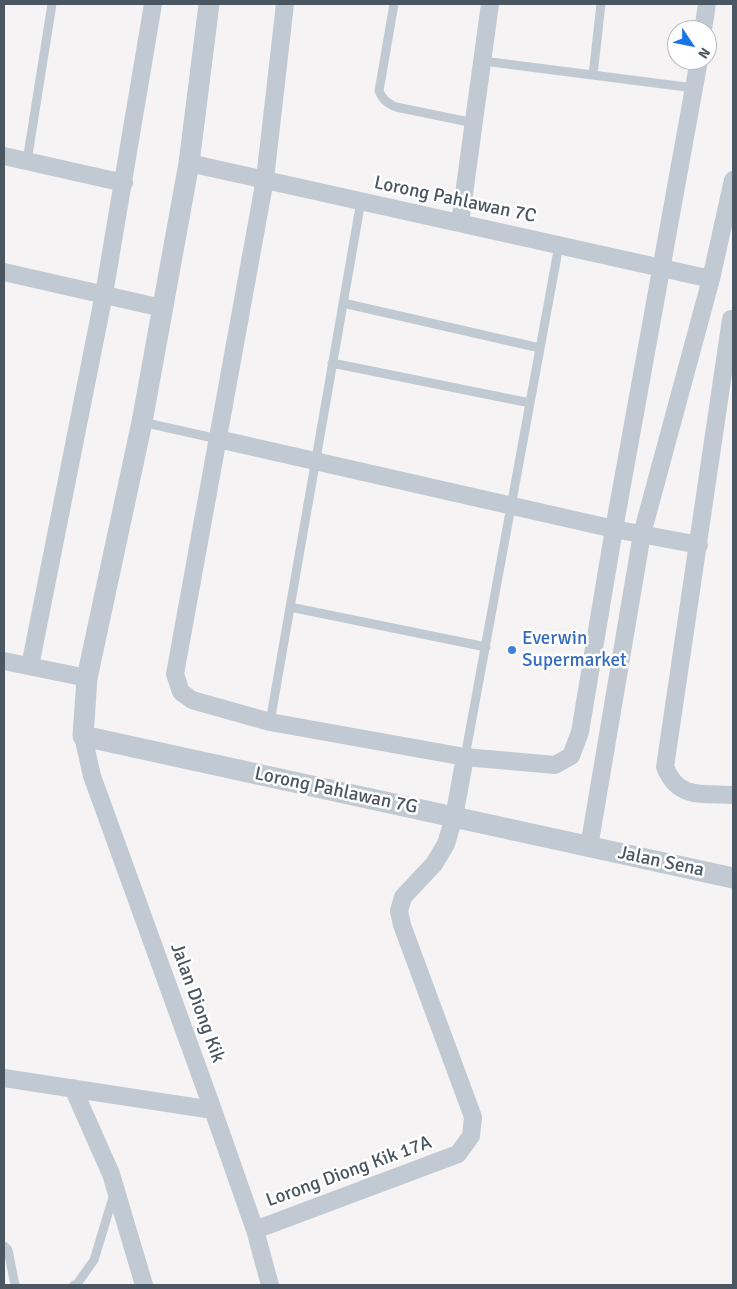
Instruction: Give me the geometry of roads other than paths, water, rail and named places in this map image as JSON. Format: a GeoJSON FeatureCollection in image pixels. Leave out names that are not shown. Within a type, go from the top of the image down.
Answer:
{"type":"FeatureCollection","features":[{"type":"Feature","properties":{"kind":"street"},"geometry":{"type":"LineString","coordinates":[[30,666],[104,294],[153,4]]}},
{"type":"Feature","properties":{"kind":"street"},"geometry":{"type":"LineString","coordinates":[[83,736],[87,678],[142,422],[189,163],[209,4]]}},
{"type":"Feature","properties":{"kind":"street"},"geometry":{"type":"LineString","coordinates":[[285,4],[265,180],[175,674],[181,692],[192,700],[270,722],[465,757],[555,765],[571,756],[580,732],[614,529],[697,70]]}},
{"type":"Feature","properties":{"kind":"street"},"geometry":{"type":"LineString","coordinates":[[460,223],[490,4]]}},
{"type":"Feature","properties":{"kind":"street"},"geometry":{"type":"LineString","coordinates":[[705,20],[707,4]]}},
{"type":"Feature","properties":{"kind":"street"},"geometry":{"type":"LineString","coordinates":[[4,156],[124,183]]}},
{"type":"Feature","properties":{"kind":"street","name":"Lorong Pahlawan 7C"},"geometry":{"type":"LineString","coordinates":[[189,163],[711,279]]}},
{"type":"Feature","properties":{"kind":"street"},"geometry":{"type":"LineString","coordinates":[[589,847],[642,534],[702,314],[733,186]]}},
{"type":"Feature","properties":{"kind":"street"},"geometry":{"type":"LineString","coordinates":[[4,272],[162,308]]}},
{"type":"Feature","properties":{"kind":"street"},"geometry":{"type":"LineString","coordinates":[[702,314],[732,319],[665,767],[670,779],[678,788],[691,792],[733,795]]}},
{"type":"Feature","properties":{"kind":"street"},"geometry":{"type":"LineString","coordinates":[[218,439],[614,529],[699,545]]}},
{"type":"Feature","properties":{"kind":"street"},"geometry":{"type":"LineString","coordinates":[[4,661],[87,678]]}},
{"type":"Feature","properties":{"kind":"street","name":"Lorong Pahlawan 7G"},"geometry":{"type":"LineString","coordinates":[[83,736],[589,847]]}},
{"type":"Feature","properties":{"kind":"street","name":"Jalan Diong Kik"},"geometry":{"type":"LineString","coordinates":[[83,736],[92,776],[214,1110],[255,1230],[270,1285]]}},
{"type":"Feature","properties":{"kind":"street"},"geometry":{"type":"LineString","coordinates":[[454,817],[465,757]]}},
{"type":"Feature","properties":{"kind":"street","name":"Lorong Diong Kik 17A"},"geometry":{"type":"LineString","coordinates":[[255,1230],[458,1154],[471,1136],[473,1117],[402,925],[399,911],[402,897],[434,864],[442,850],[454,817]]}},
{"type":"Feature","properties":{"kind":"street","name":"Jalan Sena"},"geometry":{"type":"LineString","coordinates":[[589,847],[733,878]]}},
{"type":"Feature","properties":{"kind":"street"},"geometry":{"type":"LineString","coordinates":[[4,1078],[214,1110]]}},
{"type":"Feature","properties":{"kind":"street"},"geometry":{"type":"LineString","coordinates":[[73,1088],[111,1174],[144,1285]]}},
{"type":"Feature","properties":{"kind":"lane"},"geometry":{"type":"LineString","coordinates":[[28,161],[52,4]]}},
{"type":"Feature","properties":{"kind":"lane"},"geometry":{"type":"LineString","coordinates":[[394,4],[379,91],[382,99],[396,107],[474,123]]}},
{"type":"Feature","properties":{"kind":"lane"},"geometry":{"type":"LineString","coordinates":[[593,75],[601,4]]}},
{"type":"Feature","properties":{"kind":"lane"},"geometry":{"type":"LineString","coordinates":[[483,61],[694,88]]}},
{"type":"Feature","properties":{"kind":"lane"},"geometry":{"type":"LineString","coordinates":[[270,722],[361,201]]}},
{"type":"Feature","properties":{"kind":"lane"},"geometry":{"type":"LineString","coordinates":[[465,757],[559,245]]}},
{"type":"Feature","properties":{"kind":"lane"},"geometry":{"type":"LineString","coordinates":[[343,304],[540,348]]}},
{"type":"Feature","properties":{"kind":"lane"},"geometry":{"type":"LineString","coordinates":[[332,363],[530,403]]}},
{"type":"Feature","properties":{"kind":"lane"},"geometry":{"type":"LineString","coordinates":[[142,422],[218,439]]}},
{"type":"Feature","properties":{"kind":"lane"},"geometry":{"type":"LineString","coordinates":[[290,607],[486,647]]}},
{"type":"Feature","properties":{"kind":"lane"},"geometry":{"type":"LineString","coordinates":[[74,1285],[77,1284],[94,1260],[115,1189]]}},
{"type":"Feature","properties":{"kind":"lane"},"geometry":{"type":"LineString","coordinates":[[4,1246],[8,1250],[15,1285]]}},
{"type":"Feature","properties":{"kind":"place","name":"Everwin Supermarket"},"geometry":{"type":"Point","coordinates":[512,650]}}]}
